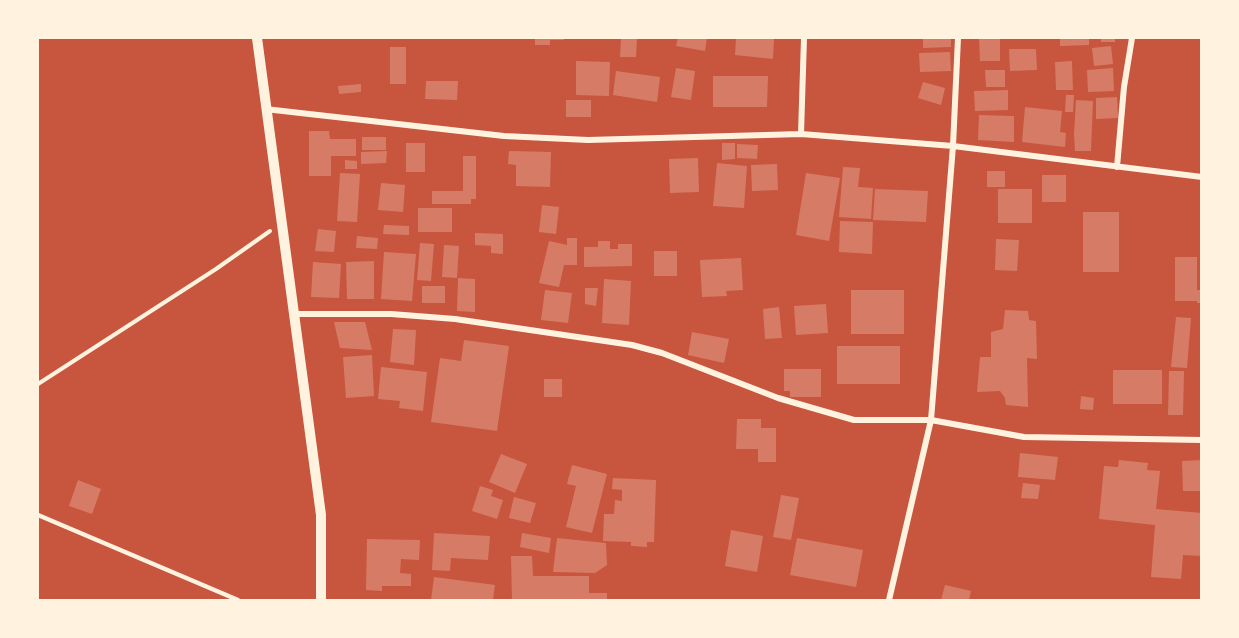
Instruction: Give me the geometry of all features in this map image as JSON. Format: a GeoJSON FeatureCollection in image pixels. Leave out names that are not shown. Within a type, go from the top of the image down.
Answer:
{"type":"FeatureCollection","features":[{"type":"Feature","properties":{"kind":"street"},"geometry":{"type":"LineString","coordinates":[[257,38],[321,515],[321,600]]}},
{"type":"Feature","properties":{"kind":"street"},"geometry":{"type":"LineString","coordinates":[[801,134],[804,38]]}},
{"type":"Feature","properties":{"kind":"street"},"geometry":{"type":"LineString","coordinates":[[889,600],[931,420],[953,146],[958,38]]}},
{"type":"Feature","properties":{"kind":"street"},"geometry":{"type":"LineString","coordinates":[[1118,167],[1124,87],[1132,38]]}},
{"type":"Feature","properties":{"kind":"street"},"geometry":{"type":"LineString","coordinates":[[265,109],[504,136],[588,140],[801,134],[953,146],[1202,177]]}},
{"type":"Feature","properties":{"kind":"street"},"geometry":{"type":"LineString","coordinates":[[294,314],[391,314],[455,319],[632,345],[662,353],[778,398],[854,420],[931,420],[1024,437],[1202,440]]}},
{"type":"Feature","properties":{"kind":"lane"},"geometry":{"type":"LineString","coordinates":[[38,515],[238,600]]}},
{"type":"Feature","properties":{"kind":"path"},"geometry":{"type":"LineString","coordinates":[[38,384],[216,270],[281,223]]}},
{"type":"Feature","properties":{"kind":"building"},"geometry":{"type":"Polygon","coordinates":[[[535,38],[564,38],[564,40],[550,40],[550,45],[535,45],[535,38]]]}},
{"type":"Feature","properties":{"kind":"building"},"geometry":{"type":"Polygon","coordinates":[[[621,38],[637,38],[636,57],[620,57],[621,38]]]}},
{"type":"Feature","properties":{"kind":"building"},"geometry":{"type":"Polygon","coordinates":[[[678,38],[707,38],[705,51],[676,46],[678,38]]]}},
{"type":"Feature","properties":{"kind":"building"},"geometry":{"type":"Polygon","coordinates":[[[736,38],[774,38],[773,59],[735,55],[736,38]]]}},
{"type":"Feature","properties":{"kind":"building"},"geometry":{"type":"Polygon","coordinates":[[[923,38],[951,38],[951,47],[923,48],[923,38]]]}},
{"type":"Feature","properties":{"kind":"building"},"geometry":{"type":"Polygon","coordinates":[[[979,38],[1000,38],[1000,61],[980,61],[979,38]]]}},
{"type":"Feature","properties":{"kind":"building"},"geometry":{"type":"Polygon","coordinates":[[[1060,38],[1089,38],[1089,45],[1060,46],[1060,38]]]}},
{"type":"Feature","properties":{"kind":"building"},"geometry":{"type":"Polygon","coordinates":[[[1101,38],[1115,38],[1115,42],[1101,42],[1101,38]]]}},
{"type":"Feature","properties":{"kind":"building"},"geometry":{"type":"Polygon","coordinates":[[[1111,46],[1113,64],[1094,66],[1092,48],[1111,46]]]}},
{"type":"Feature","properties":{"kind":"building"},"geometry":{"type":"Polygon","coordinates":[[[390,47],[406,47],[406,84],[390,84],[390,47]]]}},
{"type":"Feature","properties":{"kind":"building"},"geometry":{"type":"Polygon","coordinates":[[[1009,49],[1036,49],[1037,70],[1010,71],[1009,49]]]}},
{"type":"Feature","properties":{"kind":"building"},"geometry":{"type":"Polygon","coordinates":[[[950,52],[951,71],[920,72],[919,53],[950,52]]]}},
{"type":"Feature","properties":{"kind":"building"},"geometry":{"type":"Polygon","coordinates":[[[576,61],[610,62],[609,96],[576,95],[576,61]]]}},
{"type":"Feature","properties":{"kind":"building"},"geometry":{"type":"Polygon","coordinates":[[[1072,61],[1073,90],[1056,90],[1055,62],[1072,61]]]}},
{"type":"Feature","properties":{"kind":"building"},"geometry":{"type":"Polygon","coordinates":[[[676,68],[695,71],[691,100],[671,97],[676,68]]]}},
{"type":"Feature","properties":{"kind":"building"},"geometry":{"type":"Polygon","coordinates":[[[1113,68],[1114,91],[1088,92],[1087,70],[1113,68]]]}},
{"type":"Feature","properties":{"kind":"building"},"geometry":{"type":"Polygon","coordinates":[[[985,70],[1005,70],[1005,87],[986,87],[985,70]]]}},
{"type":"Feature","properties":{"kind":"building"},"geometry":{"type":"Polygon","coordinates":[[[616,71],[660,77],[657,102],[613,95],[616,71]]]}},
{"type":"Feature","properties":{"kind":"building"},"geometry":{"type":"Polygon","coordinates":[[[713,76],[768,76],[767,107],[713,107],[713,76]]]}},
{"type":"Feature","properties":{"kind":"building"},"geometry":{"type":"Polygon","coordinates":[[[426,81],[458,81],[457,100],[425,99],[426,81]]]}},
{"type":"Feature","properties":{"kind":"building"},"geometry":{"type":"Polygon","coordinates":[[[923,82],[945,88],[941,105],[918,98],[923,82]]]}},
{"type":"Feature","properties":{"kind":"building"},"geometry":{"type":"Polygon","coordinates":[[[361,84],[361,92],[339,94],[338,86],[361,84]]]}},
{"type":"Feature","properties":{"kind":"building"},"geometry":{"type":"Polygon","coordinates":[[[1008,90],[1008,110],[975,111],[974,91],[1008,90]]]}},
{"type":"Feature","properties":{"kind":"building"},"geometry":{"type":"Polygon","coordinates":[[[1066,95],[1074,95],[1073,112],[1065,112],[1066,95]]]}},
{"type":"Feature","properties":{"kind":"building"},"geometry":{"type":"Polygon","coordinates":[[[1117,97],[1118,118],[1096,119],[1096,98],[1117,97]]]}},
{"type":"Feature","properties":{"kind":"building"},"geometry":{"type":"Polygon","coordinates":[[[566,100],[591,100],[591,117],[566,117],[566,100]]]}},
{"type":"Feature","properties":{"kind":"building"},"geometry":{"type":"Polygon","coordinates":[[[1076,100],[1093,101],[1091,151],[1075,151],[1076,100]]]}},
{"type":"Feature","properties":{"kind":"building"},"geometry":{"type":"Polygon","coordinates":[[[1025,107],[1062,111],[1060,132],[1066,133],[1065,147],[1022,142],[1025,107]]]}},
{"type":"Feature","properties":{"kind":"building"},"geometry":{"type":"Polygon","coordinates":[[[979,115],[1014,116],[1014,142],[978,140],[979,115]]]}},
{"type":"Feature","properties":{"kind":"building"},"geometry":{"type":"Polygon","coordinates":[[[309,131],[329,131],[330,139],[356,139],[356,156],[331,156],[331,176],[309,176],[309,131]]]}},
{"type":"Feature","properties":{"kind":"building"},"geometry":{"type":"Polygon","coordinates":[[[362,137],[386,137],[386,150],[362,150],[362,137]]]}},
{"type":"Feature","properties":{"kind":"building"},"geometry":{"type":"Polygon","coordinates":[[[406,143],[425,143],[425,172],[406,172],[406,143]]]}},
{"type":"Feature","properties":{"kind":"building"},"geometry":{"type":"Polygon","coordinates":[[[722,143],[735,143],[735,159],[722,160],[722,143]]]}},
{"type":"Feature","properties":{"kind":"building"},"geometry":{"type":"Polygon","coordinates":[[[737,144],[758,145],[757,159],[737,158],[737,144]]]}},
{"type":"Feature","properties":{"kind":"building"},"geometry":{"type":"Polygon","coordinates":[[[387,151],[386,163],[361,164],[361,152],[387,151]]]}},
{"type":"Feature","properties":{"kind":"building"},"geometry":{"type":"Polygon","coordinates":[[[509,151],[551,152],[550,187],[516,186],[516,165],[508,164],[509,151]]]}},
{"type":"Feature","properties":{"kind":"building"},"geometry":{"type":"Polygon","coordinates":[[[463,156],[476,156],[476,199],[471,199],[471,204],[432,204],[432,191],[463,191],[463,156]]]}},
{"type":"Feature","properties":{"kind":"building"},"geometry":{"type":"Polygon","coordinates":[[[698,158],[699,192],[670,193],[669,159],[698,158]]]}},
{"type":"Feature","properties":{"kind":"building"},"geometry":{"type":"Polygon","coordinates":[[[345,160],[357,161],[357,169],[345,169],[345,160]]]}},
{"type":"Feature","properties":{"kind":"building"},"geometry":{"type":"Polygon","coordinates":[[[717,163],[747,166],[744,208],[713,206],[717,163]]]}},
{"type":"Feature","properties":{"kind":"building"},"geometry":{"type":"Polygon","coordinates":[[[777,164],[778,190],[752,191],[751,165],[777,164]]]}},
{"type":"Feature","properties":{"kind":"building"},"geometry":{"type":"Polygon","coordinates":[[[843,167],[860,168],[858,187],[873,188],[871,219],[839,217],[843,167]]]}},
{"type":"Feature","properties":{"kind":"building"},"geometry":{"type":"Polygon","coordinates":[[[987,171],[1005,171],[1005,187],[987,187],[987,171]]]}},
{"type":"Feature","properties":{"kind":"building"},"geometry":{"type":"Polygon","coordinates":[[[340,173],[360,174],[357,222],[337,221],[340,173]]]}},
{"type":"Feature","properties":{"kind":"building"},"geometry":{"type":"Polygon","coordinates":[[[806,173],[840,178],[829,241],[796,235],[806,173]]]}},
{"type":"Feature","properties":{"kind":"building"},"geometry":{"type":"Polygon","coordinates":[[[1042,175],[1066,175],[1066,202],[1042,202],[1042,175]]]}},
{"type":"Feature","properties":{"kind":"building"},"geometry":{"type":"Polygon","coordinates":[[[381,183],[405,185],[403,212],[378,210],[381,183]]]}},
{"type":"Feature","properties":{"kind":"building"},"geometry":{"type":"Polygon","coordinates":[[[875,189],[928,191],[926,222],[873,220],[875,189]]]}},
{"type":"Feature","properties":{"kind":"building"},"geometry":{"type":"Polygon","coordinates":[[[998,189],[1032,189],[1032,223],[998,223],[998,189]]]}},
{"type":"Feature","properties":{"kind":"building"},"geometry":{"type":"Polygon","coordinates":[[[542,205],[559,207],[556,234],[539,232],[542,205]]]}},
{"type":"Feature","properties":{"kind":"building"},"geometry":{"type":"Polygon","coordinates":[[[418,208],[452,208],[452,232],[418,232],[418,208]]]}},
{"type":"Feature","properties":{"kind":"building"},"geometry":{"type":"Polygon","coordinates":[[[1083,212],[1119,212],[1119,272],[1083,272],[1083,212]]]}},
{"type":"Feature","properties":{"kind":"building"},"geometry":{"type":"Polygon","coordinates":[[[840,221],[873,222],[872,254],[839,252],[840,221]]]}},
{"type":"Feature","properties":{"kind":"building"},"geometry":{"type":"Polygon","coordinates":[[[384,225],[409,226],[409,235],[383,234],[384,225]]]}},
{"type":"Feature","properties":{"kind":"building"},"geometry":{"type":"Polygon","coordinates":[[[318,229],[336,231],[334,252],[315,251],[318,229]]]}},
{"type":"Feature","properties":{"kind":"building"},"geometry":{"type":"Polygon","coordinates":[[[475,233],[503,234],[503,254],[491,253],[491,246],[475,245],[475,233]]]}},
{"type":"Feature","properties":{"kind":"building"},"geometry":{"type":"Polygon","coordinates":[[[357,236],[378,238],[377,249],[356,248],[357,236]]]}},
{"type":"Feature","properties":{"kind":"building"},"geometry":{"type":"Polygon","coordinates":[[[567,238],[577,238],[577,265],[564,265],[559,287],[539,283],[549,241],[567,245],[567,238]]]}},
{"type":"Feature","properties":{"kind":"building"},"geometry":{"type":"Polygon","coordinates":[[[996,239],[1019,240],[1017,271],[995,270],[996,239]]]}},
{"type":"Feature","properties":{"kind":"building"},"geometry":{"type":"Polygon","coordinates":[[[598,241],[610,241],[610,249],[618,249],[618,244],[632,244],[632,266],[584,267],[584,247],[598,247],[598,241]]]}},
{"type":"Feature","properties":{"kind":"building"},"geometry":{"type":"Polygon","coordinates":[[[420,243],[434,244],[431,281],[417,280],[420,243]]]}},
{"type":"Feature","properties":{"kind":"building"},"geometry":{"type":"Polygon","coordinates":[[[444,245],[459,246],[457,278],[442,277],[444,245]]]}},
{"type":"Feature","properties":{"kind":"building"},"geometry":{"type":"Polygon","coordinates":[[[654,251],[677,251],[677,276],[654,276],[654,251]]]}},
{"type":"Feature","properties":{"kind":"building"},"geometry":{"type":"Polygon","coordinates":[[[384,252],[416,254],[412,301],[381,299],[384,252]]]}},
{"type":"Feature","properties":{"kind":"building"},"geometry":{"type":"Polygon","coordinates":[[[1175,257],[1197,257],[1197,290],[1202,290],[1202,303],[1175,301],[1175,257]]]}},
{"type":"Feature","properties":{"kind":"building"},"geometry":{"type":"Polygon","coordinates":[[[741,258],[743,290],[726,291],[727,296],[702,297],[700,260],[741,258]]]}},
{"type":"Feature","properties":{"kind":"building"},"geometry":{"type":"Polygon","coordinates":[[[374,261],[374,299],[347,299],[346,262],[374,261]]]}},
{"type":"Feature","properties":{"kind":"building"},"geometry":{"type":"Polygon","coordinates":[[[313,262],[341,264],[339,298],[311,297],[313,262]]]}},
{"type":"Feature","properties":{"kind":"building"},"geometry":{"type":"Polygon","coordinates":[[[458,278],[475,279],[475,312],[457,311],[458,278]]]}},
{"type":"Feature","properties":{"kind":"building"},"geometry":{"type":"Polygon","coordinates":[[[604,279],[631,281],[629,325],[602,323],[604,279]]]}},
{"type":"Feature","properties":{"kind":"building"},"geometry":{"type":"Polygon","coordinates":[[[422,286],[445,286],[445,303],[422,303],[422,286]]]}},
{"type":"Feature","properties":{"kind":"building"},"geometry":{"type":"Polygon","coordinates":[[[585,288],[598,288],[596,306],[585,304],[585,288]]]}},
{"type":"Feature","properties":{"kind":"building"},"geometry":{"type":"Polygon","coordinates":[[[545,290],[572,293],[568,323],[541,320],[545,290]]]}},
{"type":"Feature","properties":{"kind":"building"},"geometry":{"type":"Polygon","coordinates":[[[851,290],[904,290],[904,334],[851,334],[851,290]]]}},
{"type":"Feature","properties":{"kind":"building"},"geometry":{"type":"Polygon","coordinates":[[[826,304],[828,333],[796,335],[794,306],[826,304]]]}},
{"type":"Feature","properties":{"kind":"building"},"geometry":{"type":"Polygon","coordinates":[[[779,307],[782,338],[765,339],[763,309],[779,307]]]}},
{"type":"Feature","properties":{"kind":"building"},"geometry":{"type":"Polygon","coordinates":[[[1005,310],[1028,311],[1029,320],[1036,321],[1037,359],[1027,358],[1028,407],[1006,405],[1005,398],[1000,391],[977,392],[980,357],[991,357],[991,332],[1003,329],[1005,310]]]}},
{"type":"Feature","properties":{"kind":"building"},"geometry":{"type":"Polygon","coordinates":[[[1176,317],[1191,318],[1187,368],[1171,367],[1176,317]]]}},
{"type":"Feature","properties":{"kind":"building"},"geometry":{"type":"Polygon","coordinates":[[[334,322],[365,322],[372,350],[340,348],[334,322]]]}},
{"type":"Feature","properties":{"kind":"building"},"geometry":{"type":"Polygon","coordinates":[[[393,329],[416,330],[414,365],[390,362],[393,329]]]}},
{"type":"Feature","properties":{"kind":"building"},"geometry":{"type":"Polygon","coordinates":[[[692,332],[729,339],[724,363],[688,355],[692,332]]]}},
{"type":"Feature","properties":{"kind":"building"},"geometry":{"type":"Polygon","coordinates":[[[464,340],[509,346],[497,431],[431,422],[440,358],[461,361],[464,340]]]}},
{"type":"Feature","properties":{"kind":"building"},"geometry":{"type":"Polygon","coordinates":[[[837,346],[900,346],[900,384],[837,384],[837,346]]]}},
{"type":"Feature","properties":{"kind":"building"},"geometry":{"type":"Polygon","coordinates":[[[372,355],[374,396],[346,398],[343,357],[372,355]]]}},
{"type":"Feature","properties":{"kind":"building"},"geometry":{"type":"Polygon","coordinates":[[[381,367],[427,372],[423,411],[399,408],[400,401],[378,399],[381,367]]]}},
{"type":"Feature","properties":{"kind":"building"},"geometry":{"type":"Polygon","coordinates":[[[784,369],[821,369],[821,397],[790,397],[790,391],[784,391],[784,369]]]}},
{"type":"Feature","properties":{"kind":"building"},"geometry":{"type":"Polygon","coordinates":[[[1113,370],[1162,370],[1162,404],[1113,404],[1113,370]]]}},
{"type":"Feature","properties":{"kind":"building"},"geometry":{"type":"Polygon","coordinates":[[[1169,371],[1184,371],[1183,415],[1168,415],[1169,371]]]}},
{"type":"Feature","properties":{"kind":"building"},"geometry":{"type":"Polygon","coordinates":[[[544,379],[562,379],[562,397],[544,397],[544,379]]]}},
{"type":"Feature","properties":{"kind":"building"},"geometry":{"type":"Polygon","coordinates":[[[1081,396],[1094,398],[1093,410],[1080,409],[1081,396]]]}},
{"type":"Feature","properties":{"kind":"building"},"geometry":{"type":"Polygon","coordinates":[[[737,419],[761,419],[761,428],[776,428],[776,462],[758,462],[758,449],[736,449],[737,419]]]}},
{"type":"Feature","properties":{"kind":"building"},"geometry":{"type":"Polygon","coordinates":[[[1020,453],[1058,457],[1055,480],[1018,477],[1020,453]]]}},
{"type":"Feature","properties":{"kind":"building"},"geometry":{"type":"Polygon","coordinates":[[[501,454],[527,464],[515,493],[489,482],[501,454]]]}},
{"type":"Feature","properties":{"kind":"building"},"geometry":{"type":"Polygon","coordinates":[[[1119,460],[1148,463],[1147,470],[1160,471],[1156,509],[1202,513],[1202,556],[1183,555],[1181,579],[1151,577],[1155,525],[1099,519],[1104,466],[1118,467],[1119,460]]]}},
{"type":"Feature","properties":{"kind":"building"},"geometry":{"type":"Polygon","coordinates":[[[1202,460],[1202,491],[1183,491],[1182,461],[1202,460]]]}},
{"type":"Feature","properties":{"kind":"building"},"geometry":{"type":"Polygon","coordinates":[[[572,465],[607,474],[592,533],[566,527],[576,486],[567,484],[572,465]]]}},
{"type":"Feature","properties":{"kind":"building"},"geometry":{"type":"Polygon","coordinates":[[[613,478],[656,480],[654,542],[647,542],[647,547],[631,546],[631,542],[603,541],[604,514],[614,514],[615,500],[622,501],[622,490],[612,489],[613,478]]]}},
{"type":"Feature","properties":{"kind":"building"},"geometry":{"type":"Polygon","coordinates":[[[78,480],[101,489],[92,514],[69,506],[78,480]]]}},
{"type":"Feature","properties":{"kind":"building"},"geometry":{"type":"Polygon","coordinates":[[[1023,483],[1040,485],[1038,499],[1021,498],[1023,483]]]}},
{"type":"Feature","properties":{"kind":"building"},"geometry":{"type":"Polygon","coordinates":[[[480,486],[493,490],[491,496],[503,500],[497,519],[472,511],[480,486]]]}},
{"type":"Feature","properties":{"kind":"building"},"geometry":{"type":"Polygon","coordinates":[[[781,495],[799,498],[791,540],[773,537],[781,495]]]}},
{"type":"Feature","properties":{"kind":"building"},"geometry":{"type":"Polygon","coordinates":[[[514,497],[536,503],[530,523],[509,518],[514,497]]]}},
{"type":"Feature","properties":{"kind":"building"},"geometry":{"type":"Polygon","coordinates":[[[731,530],[763,536],[757,572],[725,566],[731,530]]]}},
{"type":"Feature","properties":{"kind":"building"},"geometry":{"type":"Polygon","coordinates":[[[434,533],[490,536],[488,560],[451,558],[450,571],[432,570],[434,533]]]}},
{"type":"Feature","properties":{"kind":"building"},"geometry":{"type":"Polygon","coordinates":[[[522,533],[551,538],[549,553],[520,547],[522,533]]]}},
{"type":"Feature","properties":{"kind":"building"},"geometry":{"type":"Polygon","coordinates":[[[557,538],[606,543],[607,565],[595,573],[553,572],[557,538]]]}},
{"type":"Feature","properties":{"kind":"building"},"geometry":{"type":"Polygon","coordinates":[[[797,538],[863,550],[856,587],[790,575],[797,538]]]}},
{"type":"Feature","properties":{"kind":"building"},"geometry":{"type":"Polygon","coordinates":[[[367,539],[420,540],[419,560],[401,559],[400,573],[411,574],[411,586],[382,586],[382,591],[366,590],[367,539]]]}},
{"type":"Feature","properties":{"kind":"building"},"geometry":{"type":"Polygon","coordinates":[[[511,556],[532,556],[533,576],[589,576],[589,593],[607,593],[607,600],[512,600],[511,556]]]}},
{"type":"Feature","properties":{"kind":"building"},"geometry":{"type":"Polygon","coordinates":[[[434,577],[495,585],[493,600],[431,600],[434,577]]]}},
{"type":"Feature","properties":{"kind":"building"},"geometry":{"type":"Polygon","coordinates":[[[945,585],[971,591],[969,600],[941,600],[945,585]]]}}]}
